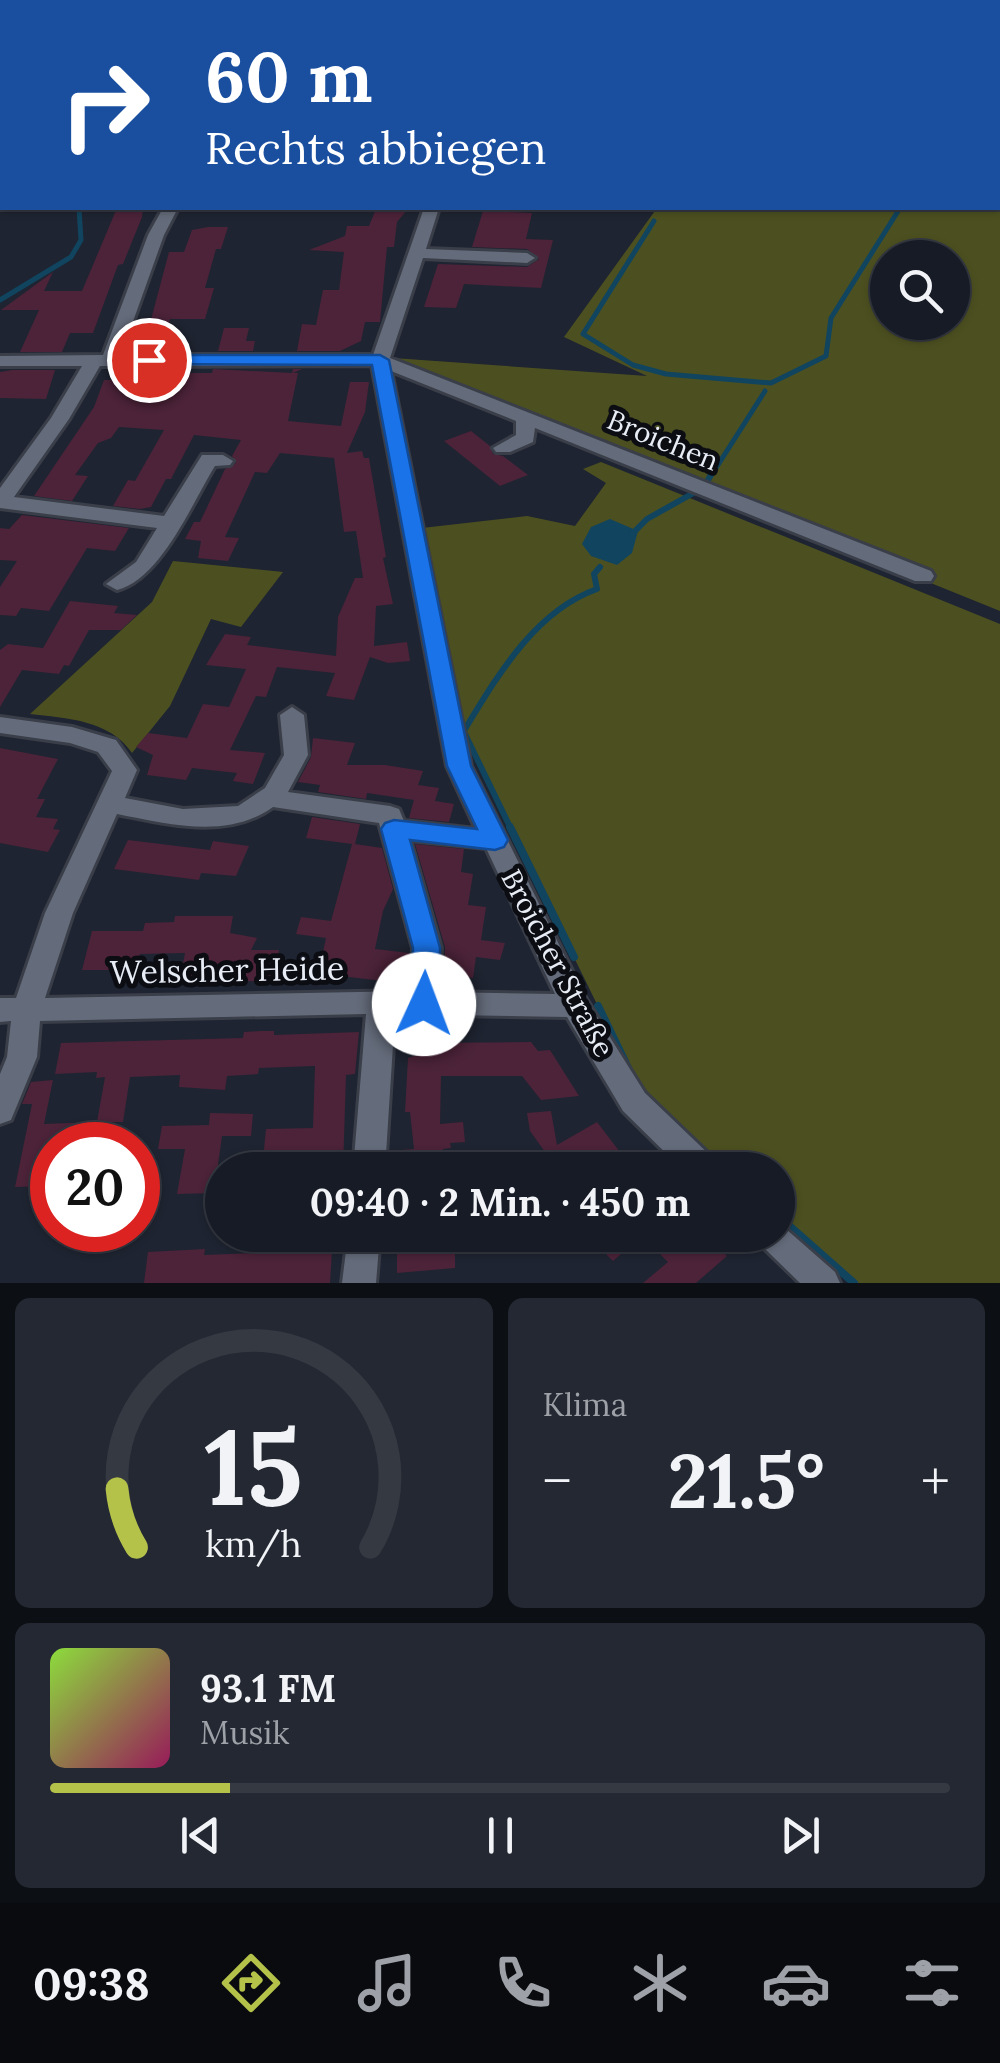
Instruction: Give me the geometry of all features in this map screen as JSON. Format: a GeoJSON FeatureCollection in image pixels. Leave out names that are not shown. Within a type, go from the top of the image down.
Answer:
{"type":"FeatureCollection","features":[{"type":"Feature","properties":{"kind":"street"},"geometry":{"type":"LineString","coordinates":[[169,210],[102,360],[0,502],[170,523]]}},
{"type":"Feature","properties":{"kind":"street","name":"Broicher Straße"},"geometry":{"type":"LineString","coordinates":[[431,210],[380,360],[459,766],[575,1006],[634,1102],[685,1152]]}},
{"type":"Feature","properties":{"kind":"street"},"geometry":{"type":"LineString","coordinates":[[416,252],[527,258]]}},
{"type":"Feature","properties":{"kind":"street"},"geometry":{"type":"LineString","coordinates":[[0,360],[380,360]]}},
{"type":"Feature","properties":{"kind":"street","name":"Broichen"},"geometry":{"type":"LineString","coordinates":[[380,360],[923,576]]}},
{"type":"Feature","properties":{"kind":"street"},"geometry":{"type":"LineString","coordinates":[[503,448],[526,438],[525,418]]}},
{"type":"Feature","properties":{"kind":"street"},"geometry":{"type":"LineString","coordinates":[[117,584],[144,566],[209,459],[223,460]]}},
{"type":"Feature","properties":{"kind":"street"},"geometry":{"type":"LineString","coordinates":[[112,804],[183,818],[244,815],[268,798],[296,755],[292,714]]}},
{"type":"Feature","properties":{"kind":"street"},"geometry":{"type":"LineString","coordinates":[[0,725],[72,735],[107,746],[125,770],[14,1010],[22,1058],[0,1112]]}},
{"type":"Feature","properties":{"kind":"street"},"geometry":{"type":"LineString","coordinates":[[268,798],[390,815],[426,948],[424,1004]]}},
{"type":"Feature","properties":{"kind":"street"},"geometry":{"type":"LineString","coordinates":[[394,829],[495,840]]}},
{"type":"Feature","properties":{"kind":"street"},"geometry":{"type":"LineString","coordinates":[[371,1152],[381,1002]]}},
{"type":"Feature","properties":{"kind":"street","name":"Welscher Heide"},"geometry":{"type":"LineString","coordinates":[[14,1010],[381,1002],[575,1006]]}},
{"type":"Feature","properties":{"kind":"street"},"geometry":{"type":"LineString","coordinates":[[360,1283],[363,1252]]}},
{"type":"Feature","properties":{"kind":"street"},"geometry":{"type":"LineString","coordinates":[[790,1252],[823,1283]]}},
{"type":"Feature","properties":{"kind":"green space"},"geometry":{"type":"Polygon","coordinates":[[[656,210],[1000,210],[1000,611],[390,364],[393,358],[647,376],[564,337],[656,210]]]}},
{"type":"Feature","properties":{"kind":"green space"},"geometry":{"type":"Polygon","coordinates":[[[601,462],[1000,624],[1000,1283],[854,1283],[795,1231],[795,1152],[706,1152],[642,1096],[461,727],[422,528],[527,516],[575,526],[606,483],[583,469],[601,462]]]}},
{"type":"Feature","properties":{"kind":"green space"},"geometry":{"type":"Polygon","coordinates":[[[173,561],[283,572],[241,627],[211,619],[170,706],[132,753],[100,727],[30,714],[152,602],[173,561]]]}},
{"type":"Feature","properties":{"kind":"water"},"geometry":{"type":"Polygon","coordinates":[[[610,519],[638,531],[632,553],[617,565],[591,556],[582,544],[591,527],[610,519]]]}},
{"type":"Feature","properties":{"kind":"building"},"geometry":{"type":"Polygon","coordinates":[[[116,210],[143,210],[93,333],[70,333],[62,352],[20,352],[39,310],[1,310],[53,272],[44,291],[82,291],[116,210]]]}},
{"type":"Feature","properties":{"kind":"building"},"geometry":{"type":"Polygon","coordinates":[[[376,210],[407,210],[397,222],[394,247],[387,247],[380,322],[365,322],[361,341],[340,351],[297,351],[302,324],[316,325],[323,290],[339,290],[344,252],[309,250],[345,236],[347,226],[369,226],[376,210]]]}},
{"type":"Feature","properties":{"kind":"building"},"geometry":{"type":"Polygon","coordinates":[[[483,211],[532,213],[526,239],[553,240],[541,288],[464,284],[456,308],[424,307],[438,264],[527,267],[539,259],[527,249],[472,247],[483,211]]]}},
{"type":"Feature","properties":{"kind":"building"},"geometry":{"type":"Polygon","coordinates":[[[228,227],[221,249],[216,249],[205,288],[214,288],[205,319],[170,319],[166,331],[148,331],[169,252],[184,252],[192,230],[228,227]]]}},
{"type":"Feature","properties":{"kind":"building"},"geometry":{"type":"Polygon","coordinates":[[[224,328],[249,328],[246,341],[255,341],[253,351],[218,351],[224,328]]]}},
{"type":"Feature","properties":{"kind":"building"},"geometry":{"type":"Polygon","coordinates":[[[213,369],[292,373],[293,369],[302,369],[293,373],[298,373],[288,421],[341,426],[350,382],[369,382],[365,412],[347,453],[362,451],[364,458],[369,458],[393,604],[376,606],[374,646],[407,642],[410,661],[388,663],[370,657],[354,700],[326,696],[335,673],[277,667],[266,697],[256,696],[230,750],[265,753],[253,784],[233,781],[237,773],[192,768],[186,780],[147,775],[153,755],[136,747],[148,733],[187,738],[203,704],[229,707],[246,669],[206,665],[225,634],[251,637],[247,645],[336,656],[338,617],[355,578],[363,578],[356,531],[344,532],[334,458],[280,453],[267,473],[255,472],[225,537],[239,538],[228,561],[198,558],[201,541],[185,539],[194,522],[200,522],[225,469],[236,463],[232,456],[241,440],[194,435],[151,507],[140,509],[113,506],[128,480],[135,481],[164,430],[119,427],[111,438],[98,443],[75,475],[88,476],[72,501],[34,496],[94,407],[104,380],[158,379],[160,373],[212,373],[213,369]]]}},
{"type":"Feature","properties":{"kind":"building"},"geometry":{"type":"Polygon","coordinates":[[[55,370],[46,399],[0,398],[0,372],[55,370]]]}},
{"type":"Feature","properties":{"kind":"building"},"geometry":{"type":"Polygon","coordinates":[[[471,431],[490,446],[493,454],[503,456],[528,475],[500,486],[444,441],[471,431]]]}},
{"type":"Feature","properties":{"kind":"building"},"geometry":{"type":"Polygon","coordinates":[[[22,515],[129,528],[115,551],[87,548],[49,611],[21,608],[16,616],[0,615],[0,587],[17,561],[0,560],[0,528],[9,529],[22,515]]]}},
{"type":"Feature","properties":{"kind":"building"},"geometry":{"type":"Polygon","coordinates":[[[70,601],[118,606],[114,613],[137,615],[121,630],[89,630],[69,666],[64,665],[59,674],[22,670],[0,707],[0,650],[8,644],[43,648],[70,601]]]}},
{"type":"Feature","properties":{"kind":"building"},"geometry":{"type":"Polygon","coordinates":[[[313,738],[355,743],[347,765],[423,771],[418,785],[439,788],[435,801],[454,804],[449,822],[409,818],[414,800],[367,793],[366,799],[318,792],[320,785],[298,782],[311,757],[313,738]]]}},
{"type":"Feature","properties":{"kind":"building"},"geometry":{"type":"Polygon","coordinates":[[[0,748],[58,759],[37,799],[45,799],[36,817],[58,819],[53,829],[60,830],[48,852],[0,843],[0,748]]]}},
{"type":"Feature","properties":{"kind":"building"},"geometry":{"type":"Polygon","coordinates":[[[312,817],[360,824],[355,844],[382,848],[393,889],[383,911],[375,949],[409,953],[408,969],[394,969],[391,982],[341,976],[339,982],[317,980],[326,938],[296,934],[301,917],[331,921],[352,844],[306,838],[312,817]]]}},
{"type":"Feature","properties":{"kind":"building"},"geometry":{"type":"Polygon","coordinates":[[[128,840],[210,850],[213,841],[249,846],[236,876],[201,873],[199,880],[114,869],[128,840]]]}},
{"type":"Feature","properties":{"kind":"building"},"geometry":{"type":"Polygon","coordinates":[[[415,844],[464,849],[461,872],[473,874],[468,905],[486,907],[481,940],[505,943],[500,960],[476,957],[473,978],[444,974],[445,947],[415,844]]]}},
{"type":"Feature","properties":{"kind":"building"},"geometry":{"type":"Polygon","coordinates":[[[175,916],[233,916],[230,933],[257,938],[251,950],[279,950],[275,982],[206,974],[205,980],[180,980],[185,953],[140,954],[136,970],[82,970],[92,931],[143,931],[145,923],[174,922],[175,916]]]}},
{"type":"Feature","properties":{"kind":"building"},"geometry":{"type":"Polygon","coordinates":[[[244,1032],[359,1032],[355,1074],[346,1075],[344,1152],[264,1152],[266,1129],[313,1128],[315,1066],[259,1068],[258,1074],[227,1076],[225,1090],[179,1087],[180,1075],[130,1077],[123,1122],[97,1122],[105,1077],[96,1078],[97,1072],[55,1074],[61,1043],[243,1038],[244,1032]]]}},
{"type":"Feature","properties":{"kind":"building"},"geometry":{"type":"Polygon","coordinates":[[[531,1042],[538,1051],[550,1050],[579,1096],[541,1100],[522,1076],[441,1076],[440,1124],[463,1122],[465,1142],[450,1143],[451,1148],[443,1152],[401,1152],[414,1149],[410,1112],[405,1112],[408,1058],[420,1054],[427,1043],[531,1042]]]}},
{"type":"Feature","properties":{"kind":"building"},"geometry":{"type":"Polygon","coordinates":[[[53,1080],[44,1122],[30,1122],[30,1187],[15,1187],[32,1104],[22,1104],[31,1082],[53,1080]]]}},
{"type":"Feature","properties":{"kind":"building"},"geometry":{"type":"Polygon","coordinates":[[[551,1111],[557,1145],[597,1122],[620,1152],[545,1152],[530,1131],[527,1113],[551,1111]]]}},
{"type":"Feature","properties":{"kind":"building"},"geometry":{"type":"Polygon","coordinates":[[[210,1113],[253,1114],[251,1136],[222,1136],[220,1152],[205,1152],[205,1193],[177,1194],[185,1149],[160,1149],[162,1126],[209,1125],[210,1113]]]}},
{"type":"Feature","properties":{"kind":"building"},"geometry":{"type":"Polygon","coordinates":[[[205,1249],[204,1255],[332,1252],[330,1283],[144,1283],[148,1252],[205,1249]]]}},
{"type":"Feature","properties":{"kind":"building"},"geometry":{"type":"Polygon","coordinates":[[[455,1252],[455,1268],[397,1273],[397,1253],[455,1252]]]}},
{"type":"Feature","properties":{"kind":"building"},"geometry":{"type":"Polygon","coordinates":[[[604,1252],[623,1252],[613,1261],[604,1252]]]}},
{"type":"Feature","properties":{"kind":"building"},"geometry":{"type":"Polygon","coordinates":[[[658,1252],[723,1252],[727,1256],[696,1283],[643,1283],[668,1262],[658,1252]]]}},
{"type":"Feature","properties":{"kind":"waterway"},"geometry":{"type":"LineString","coordinates":[[0,300],[71,257],[81,240],[79,210]]}},
{"type":"Feature","properties":{"kind":"waterway"},"geometry":{"type":"LineString","coordinates":[[654,221],[583,334],[633,365],[666,374],[771,383],[826,356],[831,318],[899,210]]}},
{"type":"Feature","properties":{"kind":"waterway"},"geometry":{"type":"LineString","coordinates":[[709,479],[765,391]]}},
{"type":"Feature","properties":{"kind":"waterway"},"geometry":{"type":"LineString","coordinates":[[708,480],[710,476]]}},
{"type":"Feature","properties":{"kind":"waterway"},"geometry":{"type":"LineString","coordinates":[[632,534],[647,519],[697,491]]}},
{"type":"Feature","properties":{"kind":"waterway"},"geometry":{"type":"LineString","coordinates":[[465,729],[520,647],[555,613],[597,589],[594,574],[600,567]]}},
{"type":"Feature","properties":{"kind":"waterway"},"geometry":{"type":"LineString","coordinates":[[464,732],[511,829]]}},
{"type":"Feature","properties":{"kind":"waterway"},"geometry":{"type":"LineString","coordinates":[[510,827],[574,957]]}},
{"type":"Feature","properties":{"kind":"waterway"},"geometry":{"type":"LineString","coordinates":[[598,1006],[628,1068]]}},
{"type":"Feature","properties":{"kind":"waterway"},"geometry":{"type":"LineString","coordinates":[[795,1231],[854,1283]]}},
{"type":"Feature","properties":{"kind":"route"},"geometry":{"type":"LineString","coordinates":[[149,360],[380,360],[459,766],[495,840],[394,829],[426,948],[424,1004]]}}]}
